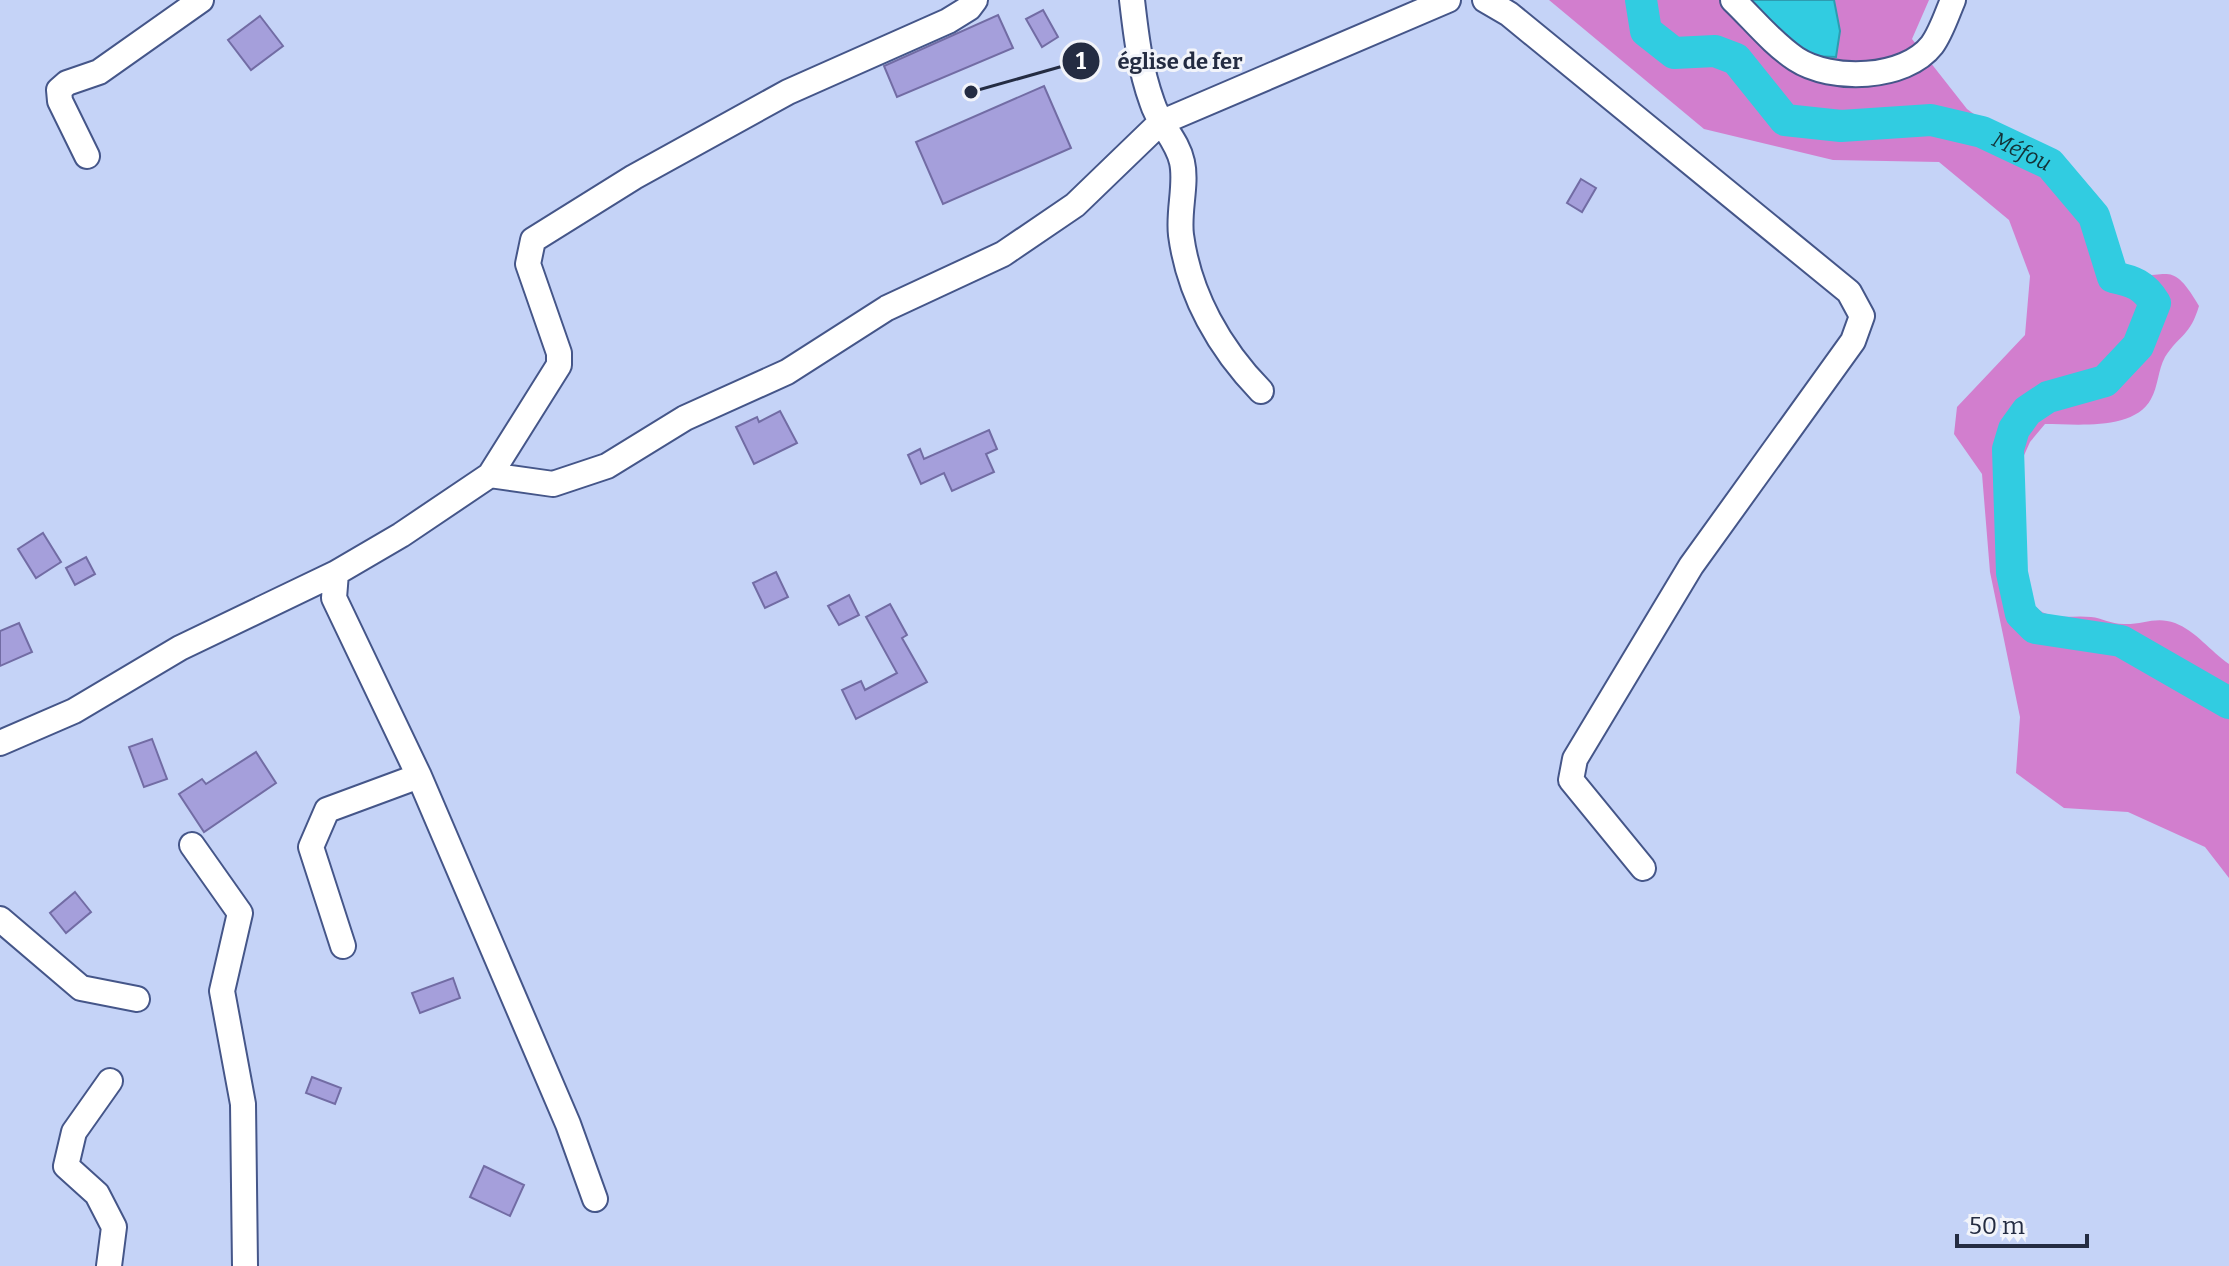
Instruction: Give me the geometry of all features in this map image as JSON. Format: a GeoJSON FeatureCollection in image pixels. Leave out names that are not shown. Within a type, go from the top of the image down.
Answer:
{"type":"FeatureCollection","features":[{"type":"Feature","properties":{"kind":"street"},"geometry":{"type":"LineString","coordinates":[[87,156],[60,101],[59,90],[67,83],[99,72],[201,0]]}},
{"type":"Feature","properties":{"kind":"street"},"geometry":{"type":"LineString","coordinates":[[0,743],[74,711],[204,635],[336,573],[401,535],[490,475],[559,365],[559,353],[528,264],[533,240],[634,177],[788,92],[948,21],[969,8],[975,0]]}},
{"type":"Feature","properties":{"kind":"street"},"geometry":{"type":"LineString","coordinates":[[1132,0],[1139,60],[1160,123],[1176,142],[1183,166],[1181,235],[1193,284],[1234,363],[1261,391]]}},
{"type":"Feature","properties":{"kind":"street"},"geometry":{"type":"LineString","coordinates":[[490,475],[553,484],[607,466],[685,418],[787,372],[887,308],[1003,254],[1075,205],[1160,123],[1448,0]]}},
{"type":"Feature","properties":{"kind":"street"},"geometry":{"type":"LineString","coordinates":[[1485,0],[1509,14],[1849,292],[1862,316],[1853,341],[1691,566],[1575,759],[1571,780],[1643,868]]}},
{"type":"Feature","properties":{"kind":"street"},"geometry":{"type":"LineString","coordinates":[[1733,0],[1796,60],[1838,76],[1876,72],[1911,62],[1932,45],[1953,0]]}},
{"type":"Feature","properties":{"kind":"street"},"geometry":{"type":"LineString","coordinates":[[336,573],[334,598],[419,776],[568,1124],[595,1199]]}},
{"type":"Feature","properties":{"kind":"street"},"geometry":{"type":"LineString","coordinates":[[343,946],[311,847],[327,810],[419,776]]}},
{"type":"Feature","properties":{"kind":"street"},"geometry":{"type":"LineString","coordinates":[[192,845],[240,913],[222,991],[243,1104],[245,1266]]}},
{"type":"Feature","properties":{"kind":"street"},"geometry":{"type":"LineString","coordinates":[[0,919],[81,988],[137,999]]}},
{"type":"Feature","properties":{"kind":"street"},"geometry":{"type":"LineString","coordinates":[[109,1266],[114,1227],[97,1194],[66,1166],[74,1132],[110,1081]]}},
{"type":"Feature","properties":{"kind":"shaded area"},"geometry":{"type":"Polygon","coordinates":[[[1549,0],[1746,0],[1793,43],[1836,57],[1840,31],[1834,0],[1929,0],[1912,39],[1967,109],[1985,122],[2065,159],[2101,200],[2115,261],[2124,274],[2168,274],[2182,281],[2199,306],[2196,316],[2165,357],[2151,399],[2143,409],[2118,421],[2103,424],[2045,424],[2030,442],[2021,462],[2024,485],[2019,508],[2025,518],[2023,572],[2030,599],[2047,614],[2091,617],[2121,624],[2168,621],[2190,631],[2229,664],[2229,878],[2205,847],[2128,812],[2064,808],[2016,773],[2020,717],[1990,572],[1982,474],[1954,434],[1957,407],[2025,335],[2030,276],[2009,220],[1939,162],[1833,160],[1704,129],[1549,0]]]}},
{"type":"Feature","properties":{"kind":"shaded area"},"geometry":{"type":"Polygon","coordinates":[[[1746,0],[1834,0],[1840,31],[1836,57],[1811,56],[1746,0]]]}},
{"type":"Feature","properties":{"kind":"building"},"geometry":{"type":"Polygon","coordinates":[[[1043,10],[1058,37],[1042,47],[1026,19],[1043,10]]]}},
{"type":"Feature","properties":{"kind":"building"},"geometry":{"type":"Polygon","coordinates":[[[998,15],[1013,48],[897,97],[884,66],[998,15]]]}},
{"type":"Feature","properties":{"kind":"building"},"geometry":{"type":"Polygon","coordinates":[[[260,16],[283,46],[251,70],[228,40],[260,16]]]}},
{"type":"Feature","properties":{"kind":"building"},"geometry":{"type":"Polygon","coordinates":[[[1044,86],[1071,148],[943,204],[916,142],[1044,86]]]}},
{"type":"Feature","properties":{"kind":"building"},"geometry":{"type":"Polygon","coordinates":[[[1581,179],[1596,188],[1582,212],[1567,203],[1581,179]]]}},
{"type":"Feature","properties":{"kind":"building"},"geometry":{"type":"Polygon","coordinates":[[[780,411],[797,443],[754,464],[736,427],[757,417],[759,422],[780,411]]]}},
{"type":"Feature","properties":{"kind":"building"},"geometry":{"type":"Polygon","coordinates":[[[989,430],[997,449],[986,454],[994,472],[952,491],[944,473],[921,484],[908,455],[920,449],[924,459],[989,430]]]}},
{"type":"Feature","properties":{"kind":"building"},"geometry":{"type":"Polygon","coordinates":[[[43,533],[61,562],[36,578],[18,549],[43,533]]]}},
{"type":"Feature","properties":{"kind":"building"},"geometry":{"type":"Polygon","coordinates":[[[86,557],[95,574],[75,585],[66,568],[86,557]]]}},
{"type":"Feature","properties":{"kind":"building"},"geometry":{"type":"Polygon","coordinates":[[[776,572],[788,597],[765,608],[753,583],[776,572]]]}},
{"type":"Feature","properties":{"kind":"building"},"geometry":{"type":"Polygon","coordinates":[[[849,595],[859,615],[839,625],[828,606],[849,595]]]}},
{"type":"Feature","properties":{"kind":"building"},"geometry":{"type":"Polygon","coordinates":[[[890,604],[907,635],[902,638],[927,682],[856,719],[842,690],[861,681],[865,690],[897,673],[866,617],[890,604]]]}},
{"type":"Feature","properties":{"kind":"building"},"geometry":{"type":"Polygon","coordinates":[[[19,623],[32,652],[0,666],[0,631],[19,623]]]}},
{"type":"Feature","properties":{"kind":"building"},"geometry":{"type":"Polygon","coordinates":[[[152,739],[167,779],[144,787],[129,747],[152,739]]]}},
{"type":"Feature","properties":{"kind":"building"},"geometry":{"type":"Polygon","coordinates":[[[256,752],[276,783],[204,832],[179,794],[202,779],[206,784],[256,752]]]}},
{"type":"Feature","properties":{"kind":"building"},"geometry":{"type":"Polygon","coordinates":[[[75,892],[91,912],[66,933],[50,913],[75,892]]]}},
{"type":"Feature","properties":{"kind":"building"},"geometry":{"type":"Polygon","coordinates":[[[453,978],[460,998],[420,1013],[412,993],[453,978]]]}},
{"type":"Feature","properties":{"kind":"building"},"geometry":{"type":"Polygon","coordinates":[[[312,1077],[341,1088],[335,1104],[306,1093],[312,1077]]]}},
{"type":"Feature","properties":{"kind":"building"},"geometry":{"type":"Polygon","coordinates":[[[484,1166],[524,1185],[510,1216],[470,1197],[484,1166]]]}},
{"type":"Feature","properties":{"kind":"waterway","name":"Méfou"},"geometry":{"type":"LineString","coordinates":[[1641,0],[1646,31],[1674,53],[1715,51],[1736,59],[1785,120],[1841,126],[1931,120],[1982,132],[2050,164],[2094,216],[2113,277],[2137,285],[2155,303],[2138,346],[2105,381],[2048,397],[2027,411],[2014,429],[2008,449],[2012,573],[2021,614],[2035,628],[2121,641],[2229,703]]}},
{"type":"Feature","properties":{"kind":"place","name":"église de fer"},"geometry":{"type":"Point","coordinates":[971,92]}}]}
